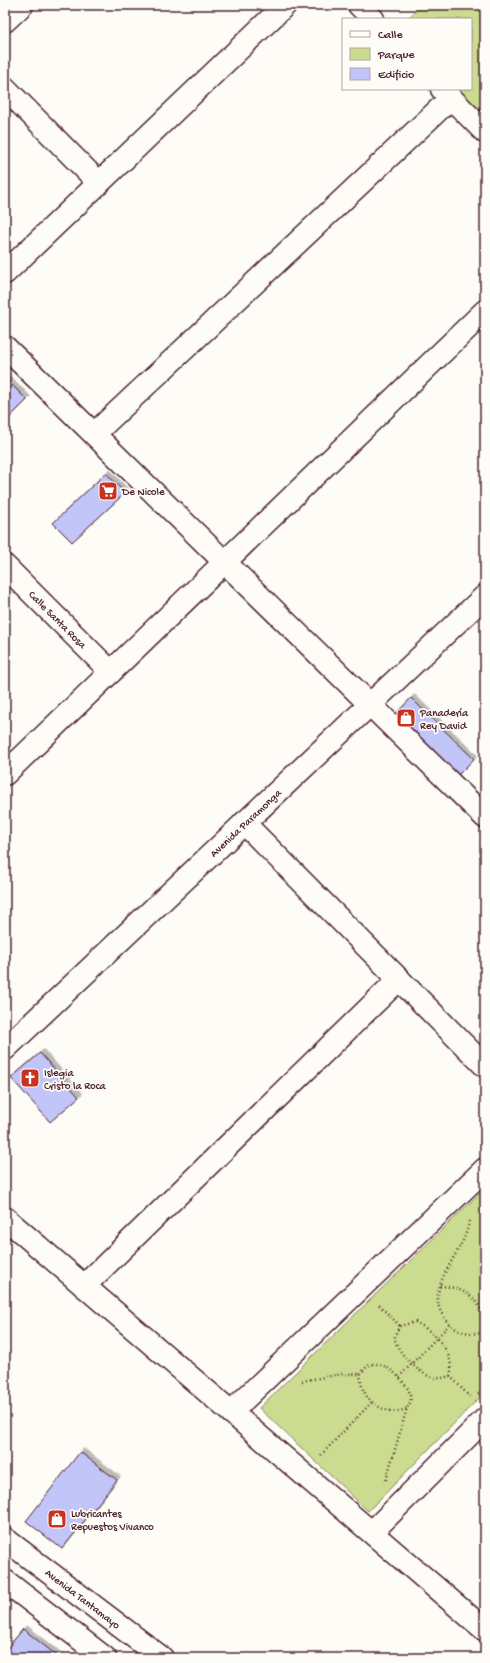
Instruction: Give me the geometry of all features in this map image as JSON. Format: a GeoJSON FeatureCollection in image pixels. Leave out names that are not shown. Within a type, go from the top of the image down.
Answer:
{"type":"FeatureCollection","features":[{"type":"Feature","properties":{"kind":"street"},"geometry":{"type":"LineString","coordinates":[[5,21],[22,5]]}},
{"type":"Feature","properties":{"kind":"street"},"geometry":{"type":"LineString","coordinates":[[5,273],[285,5]]}},
{"type":"Feature","properties":{"kind":"street"},"geometry":{"type":"LineString","coordinates":[[359,5],[372,18]]}},
{"type":"Feature","properties":{"kind":"street"},"geometry":{"type":"LineString","coordinates":[[5,88],[99,183]]}},
{"type":"Feature","properties":{"kind":"street"},"geometry":{"type":"LineString","coordinates":[[94,434],[446,93],[485,132]]}},
{"type":"Feature","properties":{"kind":"street"},"geometry":{"type":"LineString","coordinates":[[5,774],[485,311]]}},
{"type":"Feature","properties":{"kind":"street"},"geometry":{"type":"LineString","coordinates":[[5,347],[485,817]]}},
{"type":"Feature","properties":{"kind":"street","name":"Calle Santa Rosa"},"geometry":{"type":"LineString","coordinates":[[5,566],[111,672]]}},
{"type":"Feature","properties":{"kind":"street","name":"Avenida Paramonga"},"geometry":{"type":"LineString","coordinates":[[5,1049],[485,596]]}},
{"type":"Feature","properties":{"kind":"street"},"geometry":{"type":"LineString","coordinates":[[244,823],[485,1066]]}},
{"type":"Feature","properties":{"kind":"street"},"geometry":{"type":"LineString","coordinates":[[84,1286],[399,979]]}},
{"type":"Feature","properties":{"kind":"street"},"geometry":{"type":"LineString","coordinates":[[231,1412],[485,1169]]}},
{"type":"Feature","properties":{"kind":"street"},"geometry":{"type":"LineString","coordinates":[[5,1218],[485,1630]]}},
{"type":"Feature","properties":{"kind":"street"},"geometry":{"type":"LineString","coordinates":[[372,1532],[485,1419]]}},
{"type":"Feature","properties":{"kind":"street","name":"Avenida Tantamayo"},"geometry":{"type":"LineString","coordinates":[[5,1539],[162,1658]]}},
{"type":"Feature","properties":{"kind":"street"},"geometry":{"type":"LineString","coordinates":[[5,1581],[105,1658]]}},
{"type":"Feature","properties":{"kind":"path"},"geometry":{"type":"LineString","coordinates":[[469,1219],[466,1235],[440,1286],[438,1301],[440,1312],[449,1325],[461,1331],[472,1334],[485,1333]]}},
{"type":"Feature","properties":{"kind":"path"},"geometry":{"type":"LineString","coordinates":[[440,1286],[453,1286],[467,1293],[475,1301],[485,1320]]}},
{"type":"Feature","properties":{"kind":"path"},"geometry":{"type":"LineString","coordinates":[[375,1300],[400,1326]]}},
{"type":"Feature","properties":{"kind":"path"},"geometry":{"type":"LineString","coordinates":[[415,1322],[424,1326],[436,1338],[446,1350],[450,1359],[452,1370],[450,1376],[440,1378],[430,1376],[412,1365],[400,1350],[395,1340],[395,1333],[400,1326],[415,1322]]}},
{"type":"Feature","properties":{"kind":"path"},"geometry":{"type":"LineString","coordinates":[[399,1377],[449,1325]]}},
{"type":"Feature","properties":{"kind":"path"},"geometry":{"type":"LineString","coordinates":[[386,1483],[407,1408],[411,1401],[409,1390],[399,1377],[384,1365],[374,1364],[366,1367],[360,1375],[364,1392],[372,1402],[392,1411],[400,1412],[407,1408]]}},
{"type":"Feature","properties":{"kind":"path"},"geometry":{"type":"LineString","coordinates":[[297,1382],[342,1374],[361,1374]]}},
{"type":"Feature","properties":{"kind":"path"},"geometry":{"type":"LineString","coordinates":[[450,1376],[473,1400]]}},
{"type":"Feature","properties":{"kind":"path"},"geometry":{"type":"LineString","coordinates":[[467,1405],[485,1387]]}},
{"type":"Feature","properties":{"kind":"path"},"geometry":{"type":"LineString","coordinates":[[318,1459],[372,1402]]}},
{"type":"Feature","properties":{"kind":"green space"},"geometry":{"type":"Polygon","coordinates":[[[422,5],[485,5],[485,121],[455,90],[472,90],[472,18],[408,18],[422,5]]]}},
{"type":"Feature","properties":{"kind":"green space"},"geometry":{"type":"Polygon","coordinates":[[[485,1188],[485,1392],[368,1511],[259,1408],[485,1188]]]}},
{"type":"Feature","properties":{"kind":"building"},"geometry":{"type":"Polygon","coordinates":[[[5,378],[27,400],[5,422],[5,378]]]}},
{"type":"Feature","properties":{"kind":"building"},"geometry":{"type":"Polygon","coordinates":[[[106,473],[125,493],[72,542],[53,523],[106,473]]]}},
{"type":"Feature","properties":{"kind":"building"},"geometry":{"type":"Polygon","coordinates":[[[411,698],[474,759],[454,779],[391,719],[411,698]]]}},
{"type":"Feature","properties":{"kind":"building"},"geometry":{"type":"Polygon","coordinates":[[[40,1053],[79,1097],[50,1122],[11,1078],[40,1053]]]}},
{"type":"Feature","properties":{"kind":"building"},"geometry":{"type":"Polygon","coordinates":[[[80,1452],[117,1480],[62,1549],[26,1521],[80,1452]]]}},
{"type":"Feature","properties":{"kind":"building"},"geometry":{"type":"Polygon","coordinates":[[[23,1629],[60,1658],[5,1658],[5,1651],[23,1629]]]}},
{"type":"Feature","properties":{"kind":"place","name":"De Nicole"},"geometry":{"type":"Point","coordinates":[108,491]}},
{"type":"Feature","properties":{"kind":"place","name":"Panadería Rey David"},"geometry":{"type":"Point","coordinates":[406,718]}},
{"type":"Feature","properties":{"kind":"place","name":"Islegia Cristo la Roca"},"geometry":{"type":"Point","coordinates":[30,1078]}},
{"type":"Feature","properties":{"kind":"place","name":"Lubricantes Repuestos Vivanco"},"geometry":{"type":"Point","coordinates":[57,1519]}}]}
